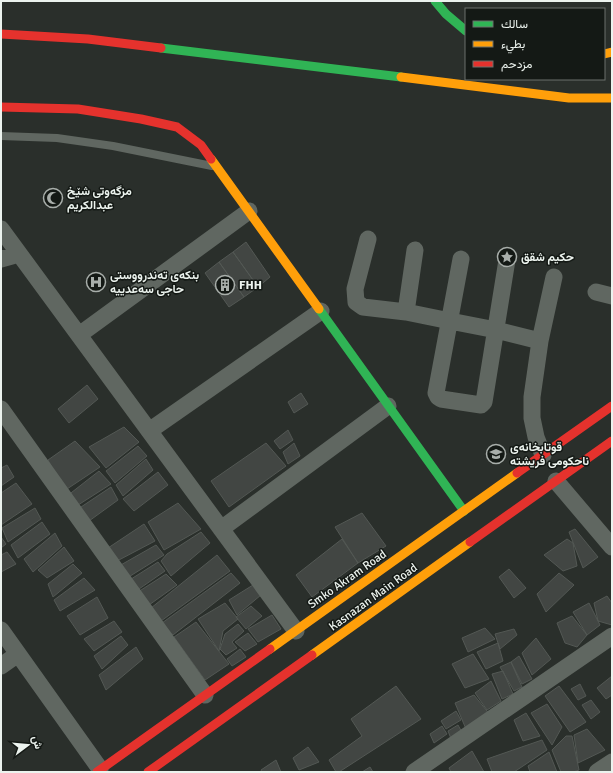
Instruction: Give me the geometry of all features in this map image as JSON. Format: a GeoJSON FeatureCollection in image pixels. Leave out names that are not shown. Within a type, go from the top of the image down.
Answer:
{"type":"FeatureCollection","features":[{"type":"Feature","properties":{"kind":"main road"},"geometry":{"type":"LineString","coordinates":[[436,1],[446,14],[465,30]]}},
{"type":"Feature","properties":{"kind":"main road"},"geometry":{"type":"LineString","coordinates":[[1,34],[88,39],[539,95],[569,98],[612,98]]}},
{"type":"Feature","properties":{"kind":"main road"},"geometry":{"type":"LineString","coordinates":[[1,107],[78,109],[141,119],[177,127],[201,145],[250,211],[464,511]]}},
{"type":"Feature","properties":{"kind":"main road","name":"Smko Akram Road"},"geometry":{"type":"LineString","coordinates":[[99,771],[612,406]]}},
{"type":"Feature","properties":{"kind":"main road","name":"Kasnazan Main Road"},"geometry":{"type":"LineString","coordinates":[[148,772],[612,441]]}},
{"type":"Feature","properties":{"kind":"street"},"geometry":{"type":"LineString","coordinates":[[79,335],[250,211]]}},
{"type":"Feature","properties":{"kind":"street"},"geometry":{"type":"LineString","coordinates":[[1,229],[296,631]]}},
{"type":"Feature","properties":{"kind":"street"},"geometry":{"type":"LineString","coordinates":[[368,239],[355,289],[356,302],[363,307],[406,312],[450,320],[540,341]]}},
{"type":"Feature","properties":{"kind":"street"},"geometry":{"type":"LineString","coordinates":[[406,312],[415,250]]}},
{"type":"Feature","properties":{"kind":"street"},"geometry":{"type":"LineString","coordinates":[[1,260],[19,254]]}},
{"type":"Feature","properties":{"kind":"street"},"geometry":{"type":"LineString","coordinates":[[460,259],[436,393],[441,399],[481,405],[483,404],[507,260]]}},
{"type":"Feature","properties":{"kind":"street"},"geometry":{"type":"LineString","coordinates":[[543,455],[536,437],[532,418],[532,397],[540,341],[554,277]]}},
{"type":"Feature","properties":{"kind":"street"},"geometry":{"type":"LineString","coordinates":[[596,292],[612,296]]}},
{"type":"Feature","properties":{"kind":"street"},"geometry":{"type":"LineString","coordinates":[[149,431],[321,311]]}},
{"type":"Feature","properties":{"kind":"street"},"geometry":{"type":"LineString","coordinates":[[221,529],[388,406]]}},
{"type":"Feature","properties":{"kind":"street"},"geometry":{"type":"LineString","coordinates":[[3,415],[205,695]]}},
{"type":"Feature","properties":{"kind":"street"},"geometry":{"type":"LineString","coordinates":[[556,481],[612,547]]}},
{"type":"Feature","properties":{"kind":"street"},"geometry":{"type":"LineString","coordinates":[[1,630],[99,771]]}},
{"type":"Feature","properties":{"kind":"street"},"geometry":{"type":"LineString","coordinates":[[414,772],[612,636]]}},
{"type":"Feature","properties":{"kind":"street"},"geometry":{"type":"LineString","coordinates":[[1,666],[18,654]]}},
{"type":"Feature","properties":{"kind":"street"},"geometry":{"type":"LineString","coordinates":[[597,772],[612,762]]}},
{"type":"Feature","properties":{"kind":"lane"},"geometry":{"type":"LineString","coordinates":[[1,136],[57,138],[113,146],[218,167]]}},
{"type":"Feature","properties":{"kind":"building"},"geometry":{"type":"Polygon","coordinates":[[[246,242],[270,277],[258,287],[233,252],[246,242]]]}},
{"type":"Feature","properties":{"kind":"building"},"geometry":{"type":"Polygon","coordinates":[[[233,252],[258,287],[244,297],[219,262],[233,252]]]}},
{"type":"Feature","properties":{"kind":"building","name":"FHH"},"geometry":{"type":"Polygon","coordinates":[[[219,262],[244,297],[229,307],[205,273],[219,262]]]}},
{"type":"Feature","properties":{"kind":"building"},"geometry":{"type":"Polygon","coordinates":[[[87,385],[98,399],[69,423],[58,409],[87,385]]]}},
{"type":"Feature","properties":{"kind":"building"},"geometry":{"type":"Polygon","coordinates":[[[301,393],[308,404],[294,413],[288,402],[301,393]]]}},
{"type":"Feature","properties":{"kind":"building"},"geometry":{"type":"Polygon","coordinates":[[[124,427],[139,442],[106,468],[89,447],[124,427]]]}},
{"type":"Feature","properties":{"kind":"building"},"geometry":{"type":"Polygon","coordinates":[[[288,430],[293,440],[280,449],[274,441],[288,430]]]}},
{"type":"Feature","properties":{"kind":"building"},"geometry":{"type":"Polygon","coordinates":[[[75,441],[100,467],[64,491],[48,460],[75,441]]]}},
{"type":"Feature","properties":{"kind":"building"},"geometry":{"type":"Polygon","coordinates":[[[266,443],[286,466],[229,507],[211,481],[266,443]]]}},
{"type":"Feature","properties":{"kind":"building"},"geometry":{"type":"Polygon","coordinates":[[[294,443],[300,456],[288,464],[283,452],[294,443]]]}},
{"type":"Feature","properties":{"kind":"building"},"geometry":{"type":"Polygon","coordinates":[[[138,446],[147,456],[115,483],[106,471],[138,446]]]}},
{"type":"Feature","properties":{"kind":"building"},"geometry":{"type":"Polygon","coordinates":[[[146,459],[153,470],[123,496],[116,485],[146,459]]]}},
{"type":"Feature","properties":{"kind":"building"},"geometry":{"type":"Polygon","coordinates":[[[7,465],[14,477],[1,486],[1,468],[7,465]]]}},
{"type":"Feature","properties":{"kind":"building"},"geometry":{"type":"Polygon","coordinates":[[[99,471],[111,484],[75,507],[67,496],[99,471]]]}},
{"type":"Feature","properties":{"kind":"building"},"geometry":{"type":"Polygon","coordinates":[[[158,472],[168,485],[134,511],[123,499],[158,472]]]}},
{"type":"Feature","properties":{"kind":"building"},"geometry":{"type":"Polygon","coordinates":[[[16,483],[32,504],[1,525],[1,493],[16,483]]]}},
{"type":"Feature","properties":{"kind":"building"},"geometry":{"type":"Polygon","coordinates":[[[111,487],[118,500],[89,521],[75,511],[111,487]]]}},
{"type":"Feature","properties":{"kind":"building"},"geometry":{"type":"Polygon","coordinates":[[[178,503],[201,529],[164,550],[148,522],[178,503]]]}},
{"type":"Feature","properties":{"kind":"building"},"geometry":{"type":"Polygon","coordinates":[[[35,508],[41,519],[8,542],[2,528],[35,508]]]}},
{"type":"Feature","properties":{"kind":"building"},"geometry":{"type":"Polygon","coordinates":[[[362,513],[386,546],[358,563],[335,527],[362,513]]]}},
{"type":"Feature","properties":{"kind":"building"},"geometry":{"type":"Polygon","coordinates":[[[42,522],[50,534],[18,558],[11,545],[42,522]]]}},
{"type":"Feature","properties":{"kind":"building"},"geometry":{"type":"Polygon","coordinates":[[[144,524],[155,541],[117,561],[105,550],[144,524]]]}},
{"type":"Feature","properties":{"kind":"building"},"geometry":{"type":"Polygon","coordinates":[[[575,529],[598,557],[583,568],[569,532],[575,529]]]}},
{"type":"Feature","properties":{"kind":"building"},"geometry":{"type":"Polygon","coordinates":[[[201,532],[210,543],[171,576],[161,561],[167,554],[201,532]]]}},
{"type":"Feature","properties":{"kind":"building"},"geometry":{"type":"Polygon","coordinates":[[[55,533],[62,546],[33,572],[24,559],[55,533]]]}},
{"type":"Feature","properties":{"kind":"building"},"geometry":{"type":"Polygon","coordinates":[[[1,537],[6,544],[1,548],[1,537]]]}},
{"type":"Feature","properties":{"kind":"building"},"geometry":{"type":"Polygon","coordinates":[[[342,539],[358,563],[312,597],[296,575],[342,539]]]}},
{"type":"Feature","properties":{"kind":"building"},"geometry":{"type":"Polygon","coordinates":[[[567,539],[573,543],[577,566],[563,571],[544,555],[567,539]]]}},
{"type":"Feature","properties":{"kind":"building"},"geometry":{"type":"Polygon","coordinates":[[[156,545],[164,555],[127,578],[119,566],[156,545]]]}},
{"type":"Feature","properties":{"kind":"building"},"geometry":{"type":"Polygon","coordinates":[[[64,547],[74,561],[47,578],[38,570],[64,547]]]}},
{"type":"Feature","properties":{"kind":"building"},"geometry":{"type":"Polygon","coordinates":[[[7,552],[16,564],[1,572],[1,555],[7,552]]]}},
{"type":"Feature","properties":{"kind":"building"},"geometry":{"type":"Polygon","coordinates":[[[217,555],[230,571],[161,621],[151,608],[217,555]]]}},
{"type":"Feature","properties":{"kind":"building"},"geometry":{"type":"Polygon","coordinates":[[[158,562],[165,571],[139,589],[128,581],[158,562]]]}},
{"type":"Feature","properties":{"kind":"building"},"geometry":{"type":"Polygon","coordinates":[[[73,564],[82,573],[53,597],[48,584],[73,564]]]}},
{"type":"Feature","properties":{"kind":"building"},"geometry":{"type":"Polygon","coordinates":[[[509,569],[526,588],[514,598],[499,577],[509,569]]]}},
{"type":"Feature","properties":{"kind":"building"},"geometry":{"type":"Polygon","coordinates":[[[231,573],[240,583],[173,635],[162,623],[231,573]]]}},
{"type":"Feature","properties":{"kind":"building"},"geometry":{"type":"Polygon","coordinates":[[[559,573],[574,585],[546,612],[537,594],[559,573]]]}},
{"type":"Feature","properties":{"kind":"building"},"geometry":{"type":"Polygon","coordinates":[[[166,574],[177,585],[149,605],[138,592],[166,574]]]}},
{"type":"Feature","properties":{"kind":"building"},"geometry":{"type":"Polygon","coordinates":[[[84,578],[95,590],[60,611],[54,600],[84,578]]]}},
{"type":"Feature","properties":{"kind":"building"},"geometry":{"type":"Polygon","coordinates":[[[253,585],[261,595],[237,615],[229,600],[253,585]]]}},
{"type":"Feature","properties":{"kind":"building"},"geometry":{"type":"Polygon","coordinates":[[[607,596],[612,603],[612,625],[598,621],[594,603],[607,596]]]}},
{"type":"Feature","properties":{"kind":"building"},"geometry":{"type":"Polygon","coordinates":[[[97,597],[108,618],[80,635],[67,616],[97,597]]]}},
{"type":"Feature","properties":{"kind":"building"},"geometry":{"type":"Polygon","coordinates":[[[225,603],[238,619],[223,631],[219,651],[198,619],[225,603]]]}},
{"type":"Feature","properties":{"kind":"building"},"geometry":{"type":"Polygon","coordinates":[[[589,603],[600,625],[587,635],[573,612],[589,603]]]}},
{"type":"Feature","properties":{"kind":"building"},"geometry":{"type":"Polygon","coordinates":[[[251,606],[262,616],[246,629],[236,617],[251,606]]]}},
{"type":"Feature","properties":{"kind":"building"},"geometry":{"type":"Polygon","coordinates":[[[272,615],[281,629],[258,642],[248,629],[272,615]]]}},
{"type":"Feature","properties":{"kind":"building"},"geometry":{"type":"Polygon","coordinates":[[[572,616],[587,635],[577,647],[565,643],[557,623],[572,616]]]}},
{"type":"Feature","properties":{"kind":"building"},"geometry":{"type":"Polygon","coordinates":[[[114,621],[122,632],[94,651],[84,639],[114,621]]]}},
{"type":"Feature","properties":{"kind":"building"},"geometry":{"type":"Polygon","coordinates":[[[196,622],[229,664],[205,680],[174,637],[196,622]]]}},
{"type":"Feature","properties":{"kind":"building"},"geometry":{"type":"Polygon","coordinates":[[[238,624],[244,631],[232,642],[237,648],[226,655],[220,649],[225,634],[238,624]]]}},
{"type":"Feature","properties":{"kind":"building"},"geometry":{"type":"Polygon","coordinates":[[[485,628],[495,639],[468,652],[462,638],[485,628]]]}},
{"type":"Feature","properties":{"kind":"building"},"geometry":{"type":"Polygon","coordinates":[[[514,629],[517,635],[500,649],[495,634],[514,629]]]}},
{"type":"Feature","properties":{"kind":"building"},"geometry":{"type":"Polygon","coordinates":[[[248,633],[257,644],[245,651],[235,642],[248,633]]]}},
{"type":"Feature","properties":{"kind":"building"},"geometry":{"type":"Polygon","coordinates":[[[121,636],[128,645],[102,669],[94,656],[121,636]]]}},
{"type":"Feature","properties":{"kind":"building"},"geometry":{"type":"Polygon","coordinates":[[[536,638],[551,659],[532,675],[522,653],[536,638]]]}},
{"type":"Feature","properties":{"kind":"building"},"geometry":{"type":"Polygon","coordinates":[[[498,643],[503,661],[486,669],[477,652],[498,643]]]}},
{"type":"Feature","properties":{"kind":"building"},"geometry":{"type":"Polygon","coordinates":[[[136,647],[143,659],[106,690],[99,675],[136,647]]]}},
{"type":"Feature","properties":{"kind":"building"},"geometry":{"type":"Polygon","coordinates":[[[240,649],[246,657],[232,666],[227,659],[240,649]]]}},
{"type":"Feature","properties":{"kind":"building"},"geometry":{"type":"Polygon","coordinates":[[[473,654],[489,679],[465,688],[452,664],[473,654]]]}},
{"type":"Feature","properties":{"kind":"building"},"geometry":{"type":"Polygon","coordinates":[[[519,656],[532,679],[522,684],[511,662],[519,656]]]}},
{"type":"Feature","properties":{"kind":"building"},"geometry":{"type":"Polygon","coordinates":[[[511,662],[522,687],[514,691],[500,667],[511,662]]]}},
{"type":"Feature","properties":{"kind":"building"},"geometry":{"type":"Polygon","coordinates":[[[503,671],[513,694],[502,699],[492,674],[503,671]]]}},
{"type":"Feature","properties":{"kind":"building"},"geometry":{"type":"Polygon","coordinates":[[[612,676],[612,695],[606,699],[597,688],[612,676]]]}},
{"type":"Feature","properties":{"kind":"building"},"geometry":{"type":"Polygon","coordinates":[[[491,681],[501,701],[487,710],[475,693],[491,681]]]}},
{"type":"Feature","properties":{"kind":"building"},"geometry":{"type":"Polygon","coordinates":[[[580,684],[586,696],[578,700],[571,689],[580,684]]]}},
{"type":"Feature","properties":{"kind":"building"},"geometry":{"type":"Polygon","coordinates":[[[396,686],[421,719],[339,772],[336,772],[329,760],[362,736],[351,719],[396,686]]]}},
{"type":"Feature","properties":{"kind":"building"},"geometry":{"type":"Polygon","coordinates":[[[559,686],[586,722],[570,732],[545,696],[559,686]]]}},
{"type":"Feature","properties":{"kind":"building"},"geometry":{"type":"Polygon","coordinates":[[[474,695],[491,716],[466,729],[455,703],[474,695]]]}},
{"type":"Feature","properties":{"kind":"building"},"geometry":{"type":"Polygon","coordinates":[[[591,700],[600,712],[591,719],[582,705],[591,700]]]}},
{"type":"Feature","properties":{"kind":"building"},"geometry":{"type":"Polygon","coordinates":[[[547,704],[562,727],[552,745],[531,713],[547,704]]]}},
{"type":"Feature","properties":{"kind":"building"},"geometry":{"type":"Polygon","coordinates":[[[456,711],[461,720],[446,729],[441,721],[456,711]]]}},
{"type":"Feature","properties":{"kind":"building"},"geometry":{"type":"Polygon","coordinates":[[[526,713],[540,736],[523,741],[514,720],[526,713]]]}},
{"type":"Feature","properties":{"kind":"building"},"geometry":{"type":"Polygon","coordinates":[[[458,725],[463,734],[452,741],[448,731],[458,725]]]}},
{"type":"Feature","properties":{"kind":"building"},"geometry":{"type":"Polygon","coordinates":[[[442,726],[447,734],[434,743],[430,734],[442,726]]]}},
{"type":"Feature","properties":{"kind":"building"},"geometry":{"type":"Polygon","coordinates":[[[587,729],[605,750],[578,763],[574,735],[587,729]]]}},
{"type":"Feature","properties":{"kind":"building"},"geometry":{"type":"Polygon","coordinates":[[[566,736],[572,736],[579,770],[573,772],[561,772],[552,750],[566,736]]]}},
{"type":"Feature","properties":{"kind":"building"},"geometry":{"type":"Polygon","coordinates":[[[542,740],[547,750],[514,772],[492,772],[487,759],[542,740]]]}},
{"type":"Feature","properties":{"kind":"building"},"geometry":{"type":"Polygon","coordinates":[[[308,747],[319,762],[299,770],[293,758],[308,747]]]}},
{"type":"Feature","properties":{"kind":"building"},"geometry":{"type":"Polygon","coordinates":[[[472,751],[484,772],[451,772],[449,768],[472,751]]]}},
{"type":"Feature","properties":{"kind":"building"},"geometry":{"type":"Polygon","coordinates":[[[549,752],[557,772],[530,772],[528,766],[549,752]]]}},
{"type":"Feature","properties":{"kind":"building"},"geometry":{"type":"Polygon","coordinates":[[[276,760],[281,772],[262,772],[261,770],[276,760]]]}},
{"type":"Feature","properties":{"kind":"building"},"geometry":{"type":"Polygon","coordinates":[[[370,767],[373,772],[362,772],[370,767]]]}},
{"type":"Feature","properties":{"kind":"traffic: fast"},"geometry":{"type":"LineString","coordinates":[[435,1],[446,14],[465,30]]}},
{"type":"Feature","properties":{"kind":"traffic: fast"},"geometry":{"type":"LineString","coordinates":[[161,48],[401,77]]}},
{"type":"Feature","properties":{"kind":"traffic: fast"},"geometry":{"type":"LineString","coordinates":[[319,309],[464,511]]}},
{"type":"Feature","properties":{"kind":"traffic: slow"},"geometry":{"type":"LineString","coordinates":[[605,54],[612,52]]}},
{"type":"Feature","properties":{"kind":"traffic: slow"},"geometry":{"type":"LineString","coordinates":[[401,77],[569,98],[612,98]]}},
{"type":"Feature","properties":{"kind":"traffic: slow"},"geometry":{"type":"LineString","coordinates":[[211,159],[319,309]]}},
{"type":"Feature","properties":{"kind":"traffic: slow"},"geometry":{"type":"LineString","coordinates":[[270,649],[517,473]]}},
{"type":"Feature","properties":{"kind":"traffic: slow"},"geometry":{"type":"LineString","coordinates":[[312,655],[470,542]]}},
{"type":"Feature","properties":{"kind":"traffic: jam"},"geometry":{"type":"LineString","coordinates":[[1,34],[88,39],[161,48]]}},
{"type":"Feature","properties":{"kind":"traffic: jam"},"geometry":{"type":"LineString","coordinates":[[1,107],[78,109],[141,119],[177,127],[201,145],[211,159]]}},
{"type":"Feature","properties":{"kind":"traffic: jam"},"geometry":{"type":"LineString","coordinates":[[517,473],[612,406]]}},
{"type":"Feature","properties":{"kind":"traffic: jam"},"geometry":{"type":"LineString","coordinates":[[470,542],[612,441]]}},
{"type":"Feature","properties":{"kind":"traffic: jam"},"geometry":{"type":"LineString","coordinates":[[97,772],[270,649]]}},
{"type":"Feature","properties":{"kind":"traffic: jam"},"geometry":{"type":"LineString","coordinates":[[148,772],[312,655]]}},
{"type":"Feature","properties":{"kind":"place","name":"مزگەوتى شێخ عبدالکریم"},"geometry":{"type":"Point","coordinates":[53,198]}},
{"type":"Feature","properties":{"kind":"place","name":"حكيم شقق"},"geometry":{"type":"Point","coordinates":[507,257]}},
{"type":"Feature","properties":{"kind":"place","name":"بنکەی تەندرووستی حاجی سەعدییە"},"geometry":{"type":"Point","coordinates":[96,282]}},
{"type":"Feature","properties":{"kind":"place","name":"FHH"},"geometry":{"type":"Point","coordinates":[225,285]}},
{"type":"Feature","properties":{"kind":"place","name":"قوتابخانەی ناحکومی فریشتە"},"geometry":{"type":"Point","coordinates":[496,454]}}]}
